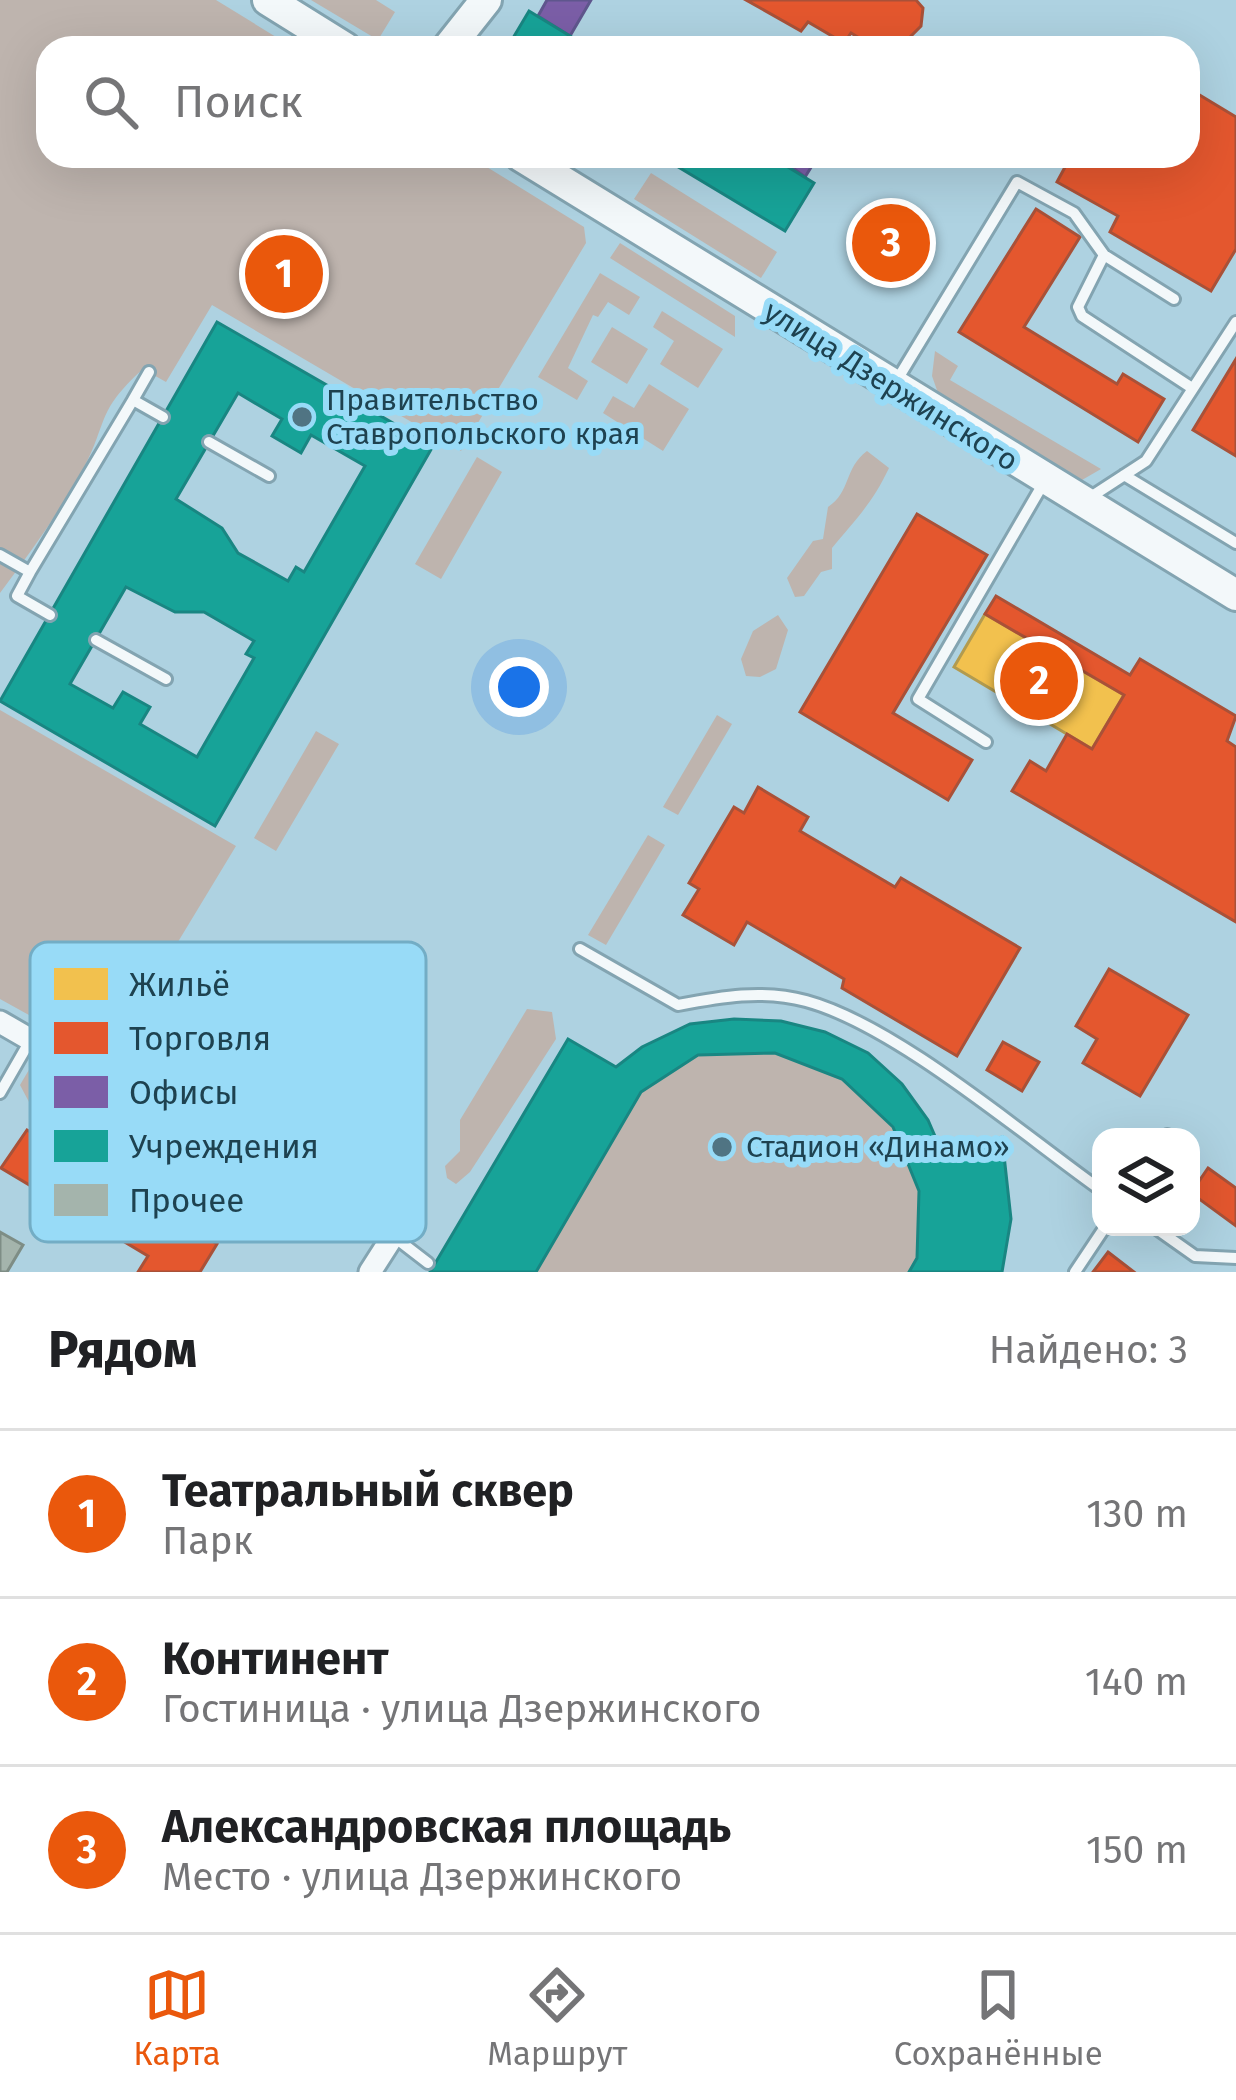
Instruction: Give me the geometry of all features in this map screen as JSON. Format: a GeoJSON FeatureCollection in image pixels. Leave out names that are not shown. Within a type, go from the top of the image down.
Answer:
{"type":"FeatureCollection","features":[{"type":"Feature","properties":{"kind":"main road"},"geometry":{"type":"LineString","coordinates":[[268,0],[326,36]]}},
{"type":"Feature","properties":{"kind":"main road"},"geometry":{"type":"LineString","coordinates":[[457,36],[485,1]]}},
{"type":"Feature","properties":{"kind":"main road"},"geometry":{"type":"LineString","coordinates":[[472,36],[485,1]]}},
{"type":"Feature","properties":{"kind":"main road","name":"улица Дзержинского"},"geometry":{"type":"LineString","coordinates":[[546,168],[893,388],[1236,595]]}},
{"type":"Feature","properties":{"kind":"street"},"geometry":{"type":"LineString","coordinates":[[0,1022],[30,1038]]}},
{"type":"Feature","properties":{"kind":"street"},"geometry":{"type":"LineString","coordinates":[[370,1272],[390,1242]]}},
{"type":"Feature","properties":{"kind":"lane"},"geometry":{"type":"LineString","coordinates":[[893,388],[1017,182],[1075,212],[1104,255],[1174,299]]}},
{"type":"Feature","properties":{"kind":"lane"},"geometry":{"type":"LineString","coordinates":[[1104,255],[1078,307],[1082,316],[1192,388]]}},
{"type":"Feature","properties":{"kind":"lane"},"geometry":{"type":"LineString","coordinates":[[1082,502],[1145,461],[1236,322]]}},
{"type":"Feature","properties":{"kind":"lane"},"geometry":{"type":"LineString","coordinates":[[50,615],[17,596],[148,372]]}},
{"type":"Feature","properties":{"kind":"lane"},"geometry":{"type":"LineString","coordinates":[[133,400],[163,417]]}},
{"type":"Feature","properties":{"kind":"lane"},"geometry":{"type":"LineString","coordinates":[[209,442],[269,476]]}},
{"type":"Feature","properties":{"kind":"lane"},"geometry":{"type":"LineString","coordinates":[[1124,475],[1236,543]]}},
{"type":"Feature","properties":{"kind":"lane"},"geometry":{"type":"LineString","coordinates":[[986,742],[917,699],[1044,481]]}},
{"type":"Feature","properties":{"kind":"lane"},"geometry":{"type":"LineString","coordinates":[[0,555],[30,572]]}},
{"type":"Feature","properties":{"kind":"lane"},"geometry":{"type":"LineString","coordinates":[[96,640],[166,679]]}},
{"type":"Feature","properties":{"kind":"lane"},"geometry":{"type":"LineString","coordinates":[[580,949],[678,1005],[737,993],[803,1000],[864,1023],[1092,1184]]}},
{"type":"Feature","properties":{"kind":"lane"},"geometry":{"type":"LineString","coordinates":[[0,1094],[30,1041]]}},
{"type":"Feature","properties":{"kind":"lane"},"geometry":{"type":"LineString","coordinates":[[1075,1272],[1100,1236]]}},
{"type":"Feature","properties":{"kind":"lane"},"geometry":{"type":"LineString","coordinates":[[1167,1236],[1195,1256],[1236,1258]]}},
{"type":"Feature","properties":{"kind":"lane"},"geometry":{"type":"LineString","coordinates":[[404,1242],[428,1263]]}},
{"type":"Feature","properties":{"kind":"shaded area"},"geometry":{"type":"Polygon","coordinates":[[[0,0],[216,0],[274,36],[36,36],[36,168],[488,168],[584,227],[586,243],[461,451],[212,305],[166,382],[143,369],[117,397],[72,489],[0,593],[0,0]]]}},
{"type":"Feature","properties":{"kind":"shaded area"},"geometry":{"type":"Polygon","coordinates":[[[311,0],[376,0],[395,12],[380,36],[371,36],[311,0]]]}},
{"type":"Feature","properties":{"kind":"shaded area"},"geometry":{"type":"Polygon","coordinates":[[[651,173],[777,252],[761,278],[634,199],[651,173]]]}},
{"type":"Feature","properties":{"kind":"shaded area"},"geometry":{"type":"Polygon","coordinates":[[[620,243],[735,316],[735,337],[610,258],[620,243]]]}},
{"type":"Feature","properties":{"kind":"shaded area"},"geometry":{"type":"Polygon","coordinates":[[[600,273],[640,297],[629,315],[608,302],[598,317],[593,315],[568,368],[588,381],[577,400],[538,377],[600,273]]]}},
{"type":"Feature","properties":{"kind":"shaded area"},"geometry":{"type":"Polygon","coordinates":[[[662,311],[723,349],[698,388],[660,364],[674,341],[653,327],[662,311]]]}},
{"type":"Feature","properties":{"kind":"shaded area"},"geometry":{"type":"Polygon","coordinates":[[[612,327],[648,349],[627,384],[591,362],[612,327]]]}},
{"type":"Feature","properties":{"kind":"shaded area"},"geometry":{"type":"Polygon","coordinates":[[[935,351],[958,366],[950,380],[1101,469],[1082,480],[938,393],[932,376],[935,351]]]}},
{"type":"Feature","properties":{"kind":"shaded area"},"geometry":{"type":"Polygon","coordinates":[[[649,384],[689,409],[663,451],[603,413],[613,396],[634,408],[649,384]]]}},
{"type":"Feature","properties":{"kind":"shaded area"},"geometry":{"type":"Polygon","coordinates":[[[867,451],[889,468],[870,502],[832,548],[832,569],[821,572],[804,596],[795,597],[787,578],[813,541],[823,539],[828,507],[867,451]]]}},
{"type":"Feature","properties":{"kind":"shaded area"},"geometry":{"type":"Polygon","coordinates":[[[477,457],[502,472],[441,579],[415,564],[477,457]]]}},
{"type":"Feature","properties":{"kind":"shaded area"},"geometry":{"type":"Polygon","coordinates":[[[778,615],[788,630],[776,669],[760,677],[746,676],[741,659],[753,631],[778,615]]]}},
{"type":"Feature","properties":{"kind":"shaded area"},"geometry":{"type":"Polygon","coordinates":[[[0,710],[236,846],[178,942],[30,942],[30,1016],[0,999],[0,710]]]}},
{"type":"Feature","properties":{"kind":"shaded area"},"geometry":{"type":"Polygon","coordinates":[[[717,715],[732,724],[678,815],[663,807],[717,715]]]}},
{"type":"Feature","properties":{"kind":"shaded area"},"geometry":{"type":"Polygon","coordinates":[[[316,731],[339,744],[276,851],[254,838],[316,731]]]}},
{"type":"Feature","properties":{"kind":"shaded area"},"geometry":{"type":"Polygon","coordinates":[[[648,835],[665,845],[606,945],[588,935],[648,835]]]}},
{"type":"Feature","properties":{"kind":"shaded area"},"geometry":{"type":"Polygon","coordinates":[[[527,1009],[552,1012],[556,1039],[470,1172],[456,1184],[447,1178],[445,1166],[460,1151],[460,1120],[527,1009]]]}},
{"type":"Feature","properties":{"kind":"shaded area","name":"Стадион «Динамо»"},"geometry":{"type":"Polygon","coordinates":[[[734,1019],[805,1029],[862,1053],[908,1094],[944,1157],[1002,1137],[1011,1219],[1002,1272],[430,1272],[568,1039],[616,1066],[690,1024],[734,1019]]]}},
{"type":"Feature","properties":{"kind":"shaded area"},"geometry":{"type":"Polygon","coordinates":[[[30,1068],[30,1103],[29,1102],[20,1085],[30,1068]]]}},
{"type":"Feature","properties":{"kind":"building: Жильё"},"geometry":{"type":"Polygon","coordinates":[[[985,614],[1124,695],[1092,749],[954,667],[985,614]]]}},
{"type":"Feature","properties":{"kind":"building: Торговля"},"geometry":{"type":"Polygon","coordinates":[[[746,0],[916,0],[923,8],[921,26],[911,36],[832,36],[808,22],[801,31],[746,0]]]}},
{"type":"Feature","properties":{"kind":"building: Торговля"},"geometry":{"type":"Polygon","coordinates":[[[1200,95],[1236,117],[1236,249],[1211,291],[1110,232],[1118,216],[1057,182],[1065,168],[1200,168],[1200,95]]]}},
{"type":"Feature","properties":{"kind":"building: Торговля"},"geometry":{"type":"Polygon","coordinates":[[[1036,209],[1080,237],[1024,327],[1117,384],[1123,374],[1164,399],[1138,442],[959,332],[1036,209]]]}},
{"type":"Feature","properties":{"kind":"building: Торговля"},"geometry":{"type":"Polygon","coordinates":[[[1236,359],[1236,456],[1193,430],[1236,359]]]}},
{"type":"Feature","properties":{"kind":"building: Торговля"},"geometry":{"type":"Polygon","coordinates":[[[917,514],[987,555],[893,713],[972,760],[948,800],[800,712],[917,514]]]}},
{"type":"Feature","properties":{"kind":"building: Торговля"},"geometry":{"type":"Polygon","coordinates":[[[996,596],[1130,675],[1140,659],[1236,716],[1227,741],[1236,747],[1236,922],[1012,791],[1030,761],[1046,771],[1067,734],[1092,749],[1124,695],[985,614],[996,596]]]}},
{"type":"Feature","properties":{"kind":"building: Торговля"},"geometry":{"type":"Polygon","coordinates":[[[758,787],[808,817],[800,831],[895,887],[901,878],[1020,948],[957,1056],[842,988],[844,979],[747,922],[734,945],[683,915],[699,889],[689,883],[734,807],[744,813],[758,787]]]}},
{"type":"Feature","properties":{"kind":"building: Торговля"},"geometry":{"type":"Polygon","coordinates":[[[1109,969],[1188,1015],[1140,1096],[1083,1063],[1097,1039],[1076,1026],[1109,969]]]}},
{"type":"Feature","properties":{"kind":"building: Торговля"},"geometry":{"type":"Polygon","coordinates":[[[1003,1042],[1039,1062],[1022,1091],[987,1070],[1003,1042]]]}},
{"type":"Feature","properties":{"kind":"building: Торговля"},"geometry":{"type":"Polygon","coordinates":[[[27,1130],[30,1132],[30,1185],[1,1168],[27,1130]]]}},
{"type":"Feature","properties":{"kind":"building: Торговля"},"geometry":{"type":"Polygon","coordinates":[[[1208,1168],[1236,1188],[1236,1226],[1200,1200],[1200,1180],[1208,1168]]]}},
{"type":"Feature","properties":{"kind":"building: Торговля"},"geometry":{"type":"Polygon","coordinates":[[[125,1242],[217,1244],[200,1272],[138,1272],[148,1256],[125,1242]]]}},
{"type":"Feature","properties":{"kind":"building: Торговля"},"geometry":{"type":"Polygon","coordinates":[[[1108,1252],[1134,1272],[1093,1272],[1108,1252]]]}},
{"type":"Feature","properties":{"kind":"building: Офисы"},"geometry":{"type":"Polygon","coordinates":[[[547,0],[591,0],[570,36],[538,16],[547,0]]]}},
{"type":"Feature","properties":{"kind":"building: Учреждения"},"geometry":{"type":"Polygon","coordinates":[[[529,11],[570,36],[514,36],[529,11]]]}},
{"type":"Feature","properties":{"kind":"building: Учреждения"},"geometry":{"type":"Polygon","coordinates":[[[680,168],[790,168],[814,183],[785,231],[680,168]]]}},
{"type":"Feature","properties":{"kind":"building: Учреждения","name":"Правительство Ставропольского края"},"geometry":{"type":"Polygon","coordinates":[[[217,322],[433,446],[215,826],[0,701],[217,322]],[[238,393],[176,499],[222,528],[238,553],[288,581],[296,567],[304,572],[365,466],[311,435],[301,453],[272,436],[282,419],[238,393]],[[126,587],[70,684],[113,708],[123,692],[150,707],[140,724],[197,757],[254,658],[246,654],[254,641],[204,612],[175,612],[126,587]]]}},
{"type":"Feature","properties":{"kind":"building: Учреждения"},"geometry":{"type":"Polygon","coordinates":[[[781,1021],[825,1032],[868,1053],[902,1084],[928,1120],[944,1157],[1002,1137],[1011,1219],[1002,1272],[909,1272],[917,1258],[919,1191],[893,1127],[842,1079],[775,1053],[698,1055],[641,1092],[536,1272],[430,1272],[568,1039],[616,1067],[642,1047],[690,1024],[781,1021]]]}},
{"type":"Feature","properties":{"kind":"building: Прочее"},"geometry":{"type":"Polygon","coordinates":[[[0,1232],[23,1245],[7,1272],[0,1272],[0,1232]]]}},
{"type":"Feature","properties":{"kind":"place","name":"Александровская площадь"},"geometry":{"type":"Point","coordinates":[891,243]}},
{"type":"Feature","properties":{"kind":"place","name":"Театральный сквер"},"geometry":{"type":"Point","coordinates":[284,274]}},
{"type":"Feature","properties":{"kind":"place","name":"Правительство Ставропольского края"},"geometry":{"type":"Point","coordinates":[302,417]}},
{"type":"Feature","properties":{"kind":"place","name":"Континент"},"geometry":{"type":"Point","coordinates":[1039,681]}},
{"type":"Feature","properties":{"kind":"place","name":"Стадион «Динамо»"},"geometry":{"type":"Point","coordinates":[722,1147]}}]}
